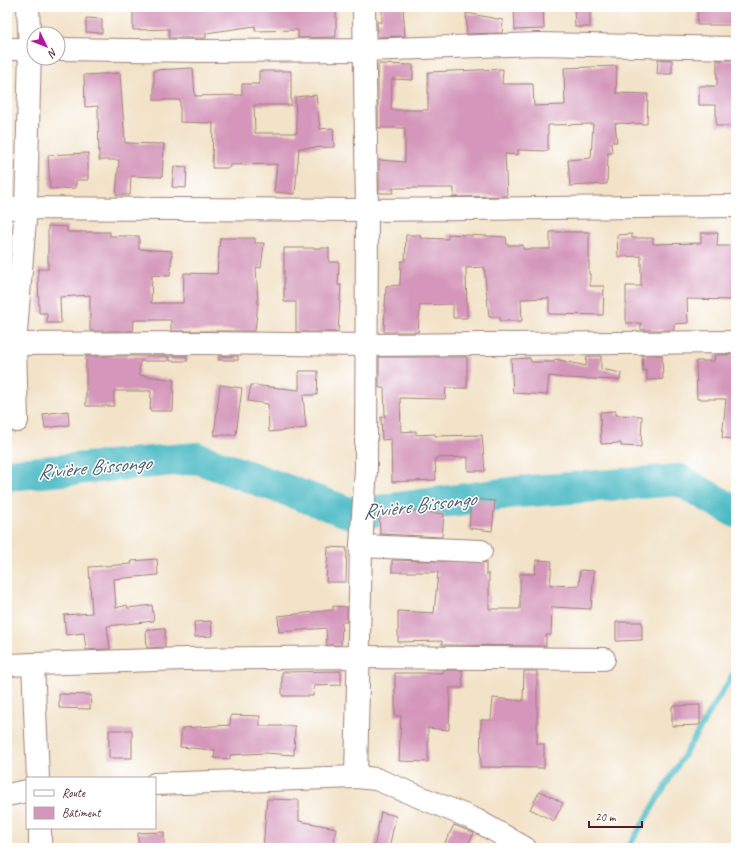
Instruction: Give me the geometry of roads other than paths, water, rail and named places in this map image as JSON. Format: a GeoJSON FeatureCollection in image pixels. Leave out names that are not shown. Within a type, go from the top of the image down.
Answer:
{"type":"FeatureCollection","features":[{"type":"Feature","properties":{"kind":"street"},"geometry":{"type":"LineString","coordinates":[[28,7],[30,26]]}},
{"type":"Feature","properties":{"kind":"street"},"geometry":{"type":"LineString","coordinates":[[356,777],[361,546],[366,469],[367,210],[364,7]]}},
{"type":"Feature","properties":{"kind":"street"},"geometry":{"type":"LineString","coordinates":[[66,49],[199,51],[364,50],[539,44],[736,48]]}},
{"type":"Feature","properties":{"kind":"street"},"geometry":{"type":"LineString","coordinates":[[7,49],[26,49]]}},
{"type":"Feature","properties":{"kind":"street"},"geometry":{"type":"LineString","coordinates":[[17,421],[11,344],[16,208],[30,66]]}},
{"type":"Feature","properties":{"kind":"street"},"geometry":{"type":"LineString","coordinates":[[16,208],[367,210],[736,206]]}},
{"type":"Feature","properties":{"kind":"street"},"geometry":{"type":"LineString","coordinates":[[11,344],[201,343],[367,345],[736,342]]}},
{"type":"Feature","properties":{"kind":"street"},"geometry":{"type":"LineString","coordinates":[[361,546],[481,551]]}},
{"type":"Feature","properties":{"kind":"street"},"geometry":{"type":"LineString","coordinates":[[7,665],[184,659],[358,657],[604,659]]}},
{"type":"Feature","properties":{"kind":"street"},"geometry":{"type":"LineString","coordinates":[[33,664],[38,777]]}},
{"type":"Feature","properties":{"kind":"street"},"geometry":{"type":"LineString","coordinates":[[156,784],[356,777],[376,779],[476,820],[525,848]]}},
{"type":"Feature","properties":{"kind":"street"},"geometry":{"type":"LineString","coordinates":[[7,795],[26,791]]}},
{"type":"Feature","properties":{"kind":"street"},"geometry":{"type":"LineString","coordinates":[[40,829],[40,848]]}},
{"type":"Feature","properties":{"kind":"waterway","name":"Rivière Bissongo"},"geometry":{"type":"LineString","coordinates":[[7,475],[197,458],[353,514],[517,492],[679,480],[736,512]]}},
{"type":"Feature","properties":{"kind":"waterway"},"geometry":{"type":"LineString","coordinates":[[628,848],[736,669]]}}]}
